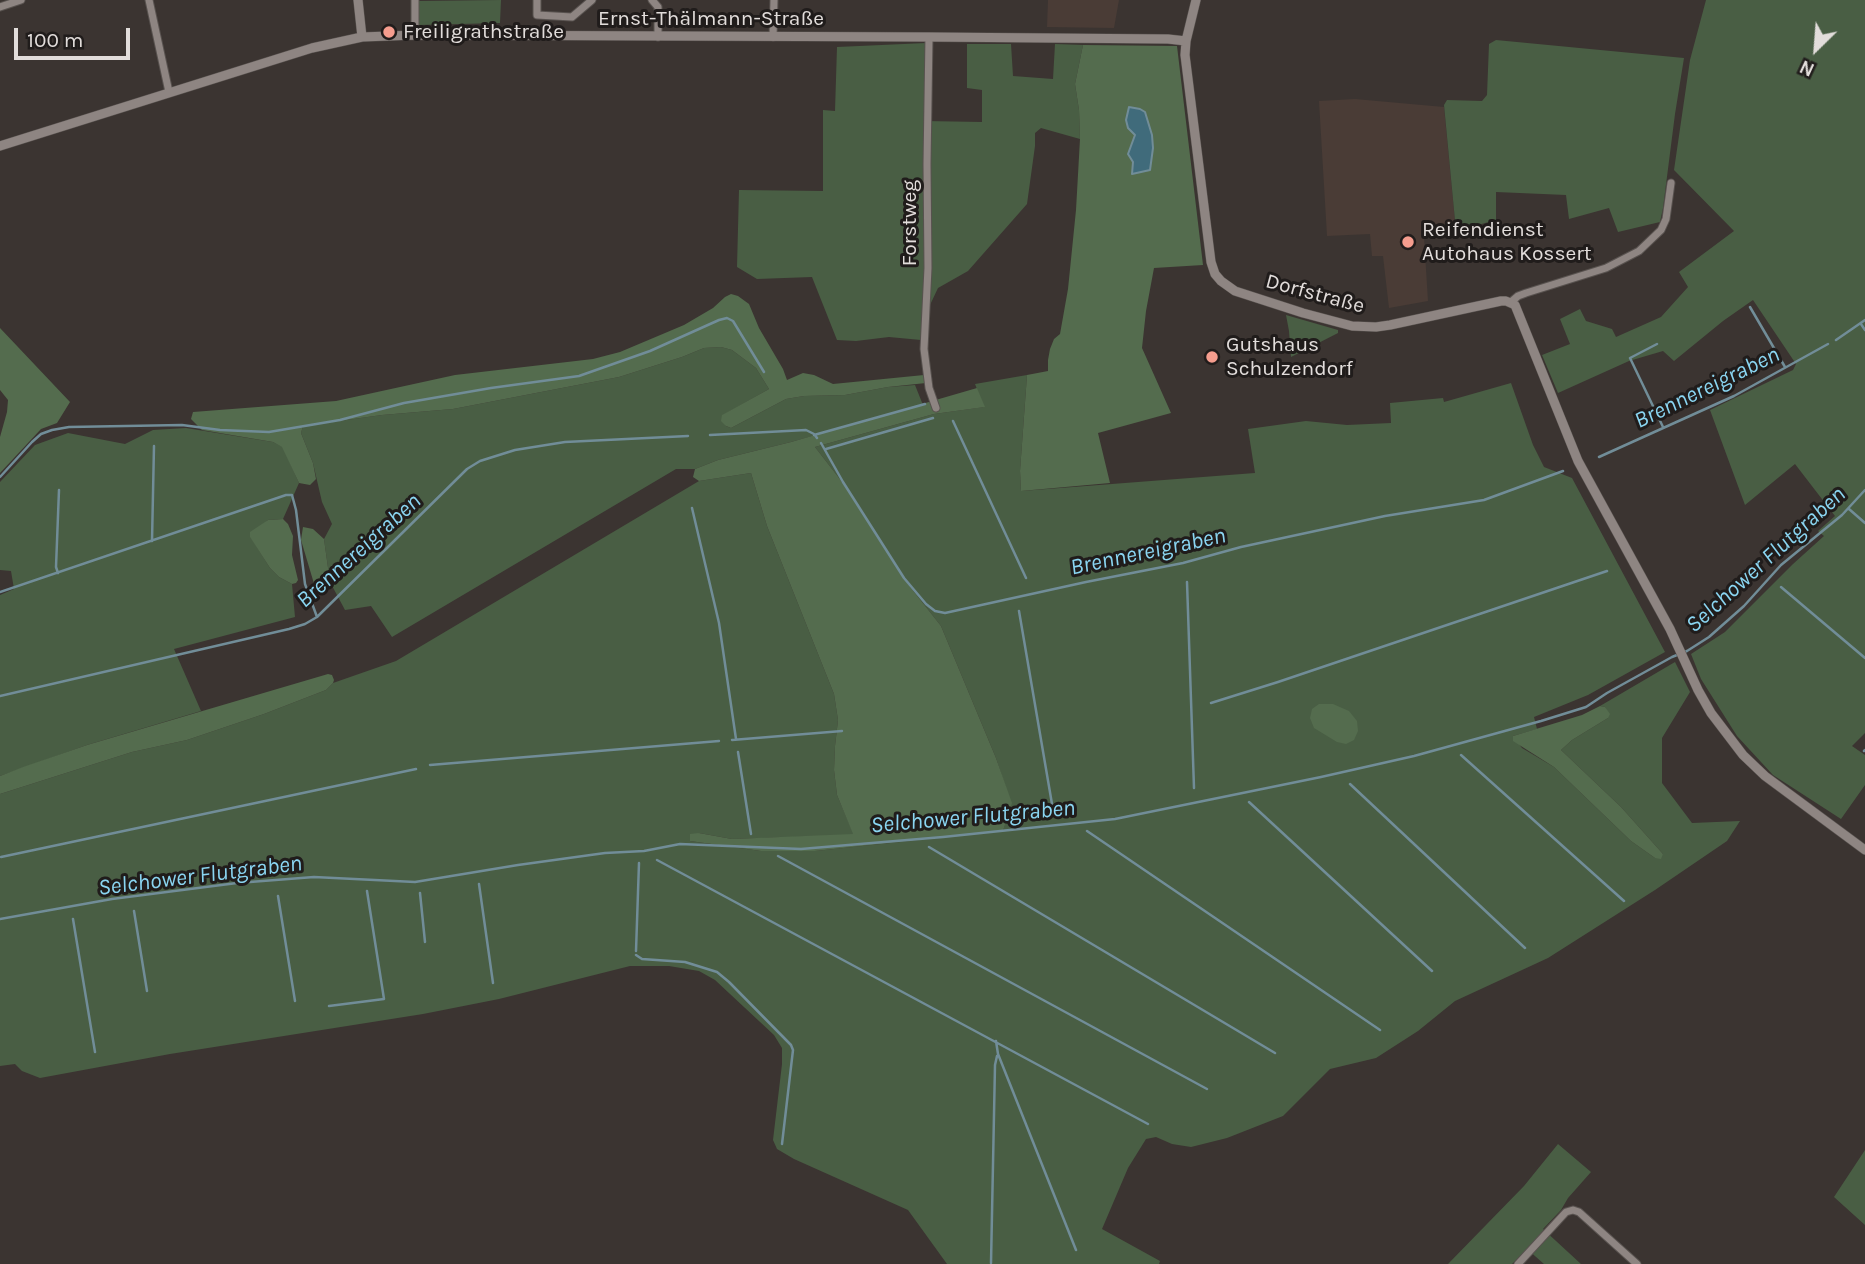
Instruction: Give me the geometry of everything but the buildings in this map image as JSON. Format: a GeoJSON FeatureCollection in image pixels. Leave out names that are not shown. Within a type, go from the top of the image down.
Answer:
{"type":"FeatureCollection","features":[{"type":"Feature","properties":{"kind":"street"},"geometry":{"type":"LineString","coordinates":[[0,7],[22,0]]}},
{"type":"Feature","properties":{"kind":"street"},"geometry":{"type":"LineString","coordinates":[[149,0],[169,92]]}},
{"type":"Feature","properties":{"kind":"street"},"geometry":{"type":"LineString","coordinates":[[358,0],[362,37]]}},
{"type":"Feature","properties":{"kind":"street"},"geometry":{"type":"LineString","coordinates":[[415,0],[415,35]]}},
{"type":"Feature","properties":{"kind":"street"},"geometry":{"type":"LineString","coordinates":[[537,0],[537,15],[572,17],[592,0]]}},
{"type":"Feature","properties":{"kind":"street"},"geometry":{"type":"LineString","coordinates":[[658,37],[655,3],[664,0]]}},
{"type":"Feature","properties":{"kind":"street"},"geometry":{"type":"LineString","coordinates":[[773,37],[774,0]]}},
{"type":"Feature","properties":{"kind":"street","name":"Dorfstraße"},"geometry":{"type":"LineString","coordinates":[[1196,0],[1185,41],[1185,55],[1211,262],[1221,281],[1236,291],[1346,325],[1363,327],[1400,323],[1501,301],[1511,303],[1518,296],[1606,268],[1639,251],[1661,230],[1666,219],[1671,183]]}},
{"type":"Feature","properties":{"kind":"street","name":"Ernst-Thälmann-Straße"},"geometry":{"type":"LineString","coordinates":[[0,146],[326,44],[362,37],[929,37],[1185,41]]}},
{"type":"Feature","properties":{"kind":"street","name":"Forstweg"},"geometry":{"type":"LineString","coordinates":[[929,37],[928,268],[924,349],[929,388],[936,408]]}},
{"type":"Feature","properties":{"kind":"street"},"geometry":{"type":"LineString","coordinates":[[1511,303],[1520,314],[1578,461],[1712,713],[1743,755],[1778,788],[1865,849]]}},
{"type":"Feature","properties":{"kind":"street"},"geometry":{"type":"LineString","coordinates":[[1518,1264],[1566,1212],[1573,1210],[1579,1212],[1637,1264]]}},
{"type":"Feature","properties":{"kind":"shaded area"},"geometry":{"type":"Polygon","coordinates":[[[1048,0],[1119,0],[1114,28],[1047,27],[1048,0]]]}},
{"type":"Feature","properties":{"kind":"shaded area"},"geometry":{"type":"Polygon","coordinates":[[[1355,99],[1444,107],[1456,231],[1424,237],[1428,301],[1389,308],[1383,256],[1372,256],[1370,234],[1327,236],[1319,101],[1355,99]]]}},
{"type":"Feature","properties":{"kind":"green space"},"geometry":{"type":"Polygon","coordinates":[[[501,0],[500,23],[419,25],[419,1],[501,0]]]}},
{"type":"Feature","properties":{"kind":"green space"},"geometry":{"type":"Polygon","coordinates":[[[1706,0],[1865,0],[1865,733],[1852,746],[1865,755],[1865,785],[1841,819],[1773,775],[1737,736],[1701,679],[1691,654],[1725,632],[1824,536],[1818,531],[1835,516],[1795,464],[1745,505],[1710,410],[1793,370],[1796,364],[1753,300],[1674,361],[1663,351],[1629,361],[1558,393],[1542,355],[1570,344],[1560,319],[1580,309],[1586,321],[1612,329],[1616,337],[1661,317],[1688,287],[1679,272],[1734,231],[1674,170],[1690,60],[1706,0]]]}},
{"type":"Feature","properties":{"kind":"green space"},"geometry":{"type":"Polygon","coordinates":[[[1496,40],[1684,58],[1660,222],[1618,232],[1609,208],[1569,219],[1566,195],[1496,192],[1496,220],[1456,231],[1444,105],[1447,100],[1482,101],[1487,95],[1489,44],[1496,40]]]}},
{"type":"Feature","properties":{"kind":"green space"},"geometry":{"type":"Polygon","coordinates":[[[926,43],[924,121],[982,122],[982,90],[967,88],[967,44],[1011,44],[1013,76],[1053,79],[1055,44],[1083,45],[1075,84],[1080,139],[1041,128],[1035,133],[1027,204],[968,271],[938,288],[922,322],[921,340],[889,337],[837,340],[812,277],[757,279],[737,267],[739,190],[823,191],[823,110],[835,111],[837,47],[926,43]]]}},
{"type":"Feature","properties":{"kind":"green space"},"geometry":{"type":"Polygon","coordinates":[[[1083,45],[1177,46],[1203,265],[1154,268],[1142,348],[1171,413],[1098,433],[1110,483],[1021,491],[1027,375],[1048,371],[1050,349],[1054,339],[1060,334],[1068,289],[1080,139],[1075,84],[1083,45]]]}},
{"type":"Feature","properties":{"kind":"green space"},"geometry":{"type":"Polygon","coordinates":[[[731,294],[749,304],[787,380],[803,373],[833,384],[924,375],[926,383],[845,395],[786,399],[731,428],[721,421],[722,415],[769,389],[756,368],[732,350],[721,347],[704,348],[619,377],[453,409],[303,426],[301,433],[313,463],[316,479],[310,485],[299,483],[282,447],[273,442],[202,430],[191,419],[193,412],[336,401],[455,375],[593,359],[620,352],[684,325],[731,294]]]}},
{"type":"Feature","properties":{"kind":"green space"},"geometry":{"type":"Polygon","coordinates":[[[1286,315],[1338,330],[1338,333],[1291,357],[1286,315]]]}},
{"type":"Feature","properties":{"kind":"green space"},"geometry":{"type":"Polygon","coordinates":[[[0,328],[70,402],[57,423],[41,429],[0,473],[0,437],[8,400],[0,390],[0,328]]]}},
{"type":"Feature","properties":{"kind":"green space"},"geometry":{"type":"Polygon","coordinates":[[[721,347],[732,350],[756,368],[769,389],[723,415],[726,426],[731,428],[786,399],[804,396],[845,395],[915,385],[923,405],[718,460],[695,469],[676,469],[392,637],[371,606],[345,610],[330,582],[324,539],[332,524],[322,502],[313,463],[301,433],[303,426],[453,409],[619,377],[704,348],[721,347]]]}},
{"type":"Feature","properties":{"kind":"green space"},"geometry":{"type":"Polygon","coordinates":[[[1027,375],[1021,491],[1255,473],[1248,429],[1306,421],[1347,425],[1391,423],[1390,403],[1443,398],[1444,402],[1511,383],[1533,445],[1544,467],[1572,478],[1665,652],[1588,695],[1534,717],[1537,729],[1513,736],[1522,748],[1554,767],[1631,841],[1655,858],[1663,854],[1621,807],[1561,750],[1608,718],[1605,707],[1600,706],[1675,662],[1690,692],[1662,738],[1662,783],[1692,823],[1740,821],[1727,841],[1548,958],[1455,1001],[1418,1031],[1376,1058],[1330,1069],[1283,1116],[1227,1138],[1191,1147],[1172,1144],[1156,1137],[1146,1139],[1128,1168],[1102,1229],[1160,1261],[1159,1264],[947,1264],[908,1210],[777,1149],[773,1140],[782,1048],[774,1035],[715,980],[699,971],[669,966],[630,966],[499,999],[423,1014],[170,1054],[40,1078],[22,1071],[15,1064],[0,1066],[0,794],[132,752],[187,740],[264,714],[326,690],[333,683],[396,661],[699,481],[751,473],[767,526],[834,694],[838,720],[834,770],[837,795],[854,835],[732,839],[699,833],[690,841],[761,851],[815,851],[1003,831],[1011,803],[996,758],[941,626],[911,588],[846,487],[815,447],[934,414],[984,407],[975,384],[1027,375]]]}},
{"type":"Feature","properties":{"kind":"green space"},"geometry":{"type":"Polygon","coordinates":[[[977,388],[985,407],[934,414],[815,447],[846,487],[911,588],[941,626],[1012,803],[1003,831],[815,851],[761,851],[690,841],[690,834],[699,833],[732,839],[853,834],[837,795],[834,770],[838,720],[834,694],[767,526],[751,473],[699,481],[693,477],[695,469],[718,460],[791,442],[977,388]]]}},
{"type":"Feature","properties":{"kind":"green space"},"geometry":{"type":"Polygon","coordinates":[[[186,428],[273,442],[283,447],[299,483],[283,519],[268,520],[250,536],[270,568],[292,584],[295,617],[174,649],[201,711],[87,745],[0,776],[0,595],[14,589],[11,571],[0,570],[0,482],[35,445],[68,433],[125,444],[153,430],[186,428]]]}},
{"type":"Feature","properties":{"kind":"green space"},"geometry":{"type":"Polygon","coordinates":[[[283,519],[293,536],[292,555],[298,580],[292,584],[270,568],[250,537],[250,532],[268,520],[283,519]]]}},
{"type":"Feature","properties":{"kind":"green space"},"geometry":{"type":"Polygon","coordinates":[[[303,527],[313,529],[324,539],[330,582],[327,588],[320,591],[315,587],[301,540],[303,527]]]}},
{"type":"Feature","properties":{"kind":"green space"},"geometry":{"type":"Polygon","coordinates":[[[332,675],[334,680],[326,690],[264,714],[187,740],[132,752],[0,794],[0,776],[23,767],[87,745],[332,675]]]}},
{"type":"Feature","properties":{"kind":"green space"},"geometry":{"type":"Polygon","coordinates":[[[1319,704],[1333,704],[1349,711],[1357,721],[1358,731],[1354,740],[1346,744],[1337,742],[1314,728],[1310,718],[1312,709],[1319,704]]]}},
{"type":"Feature","properties":{"kind":"green space"},"geometry":{"type":"Polygon","coordinates":[[[1600,706],[1605,707],[1610,714],[1608,718],[1561,750],[1621,807],[1663,854],[1661,859],[1655,858],[1631,841],[1554,767],[1513,741],[1513,736],[1582,715],[1600,706]]]}},
{"type":"Feature","properties":{"kind":"green space"},"geometry":{"type":"Polygon","coordinates":[[[1558,1144],[1591,1172],[1543,1229],[1581,1264],[1544,1264],[1527,1249],[1512,1264],[1448,1264],[1524,1186],[1558,1144]]]}},
{"type":"Feature","properties":{"kind":"green space"},"geometry":{"type":"Polygon","coordinates":[[[1865,1150],[1865,1225],[1834,1197],[1865,1150]]]}},
{"type":"Feature","properties":{"kind":"water"},"geometry":{"type":"Polygon","coordinates":[[[1129,107],[1145,112],[1153,148],[1150,170],[1132,174],[1133,162],[1128,154],[1135,135],[1128,128],[1126,120],[1129,107]]]}},
{"type":"Feature","properties":{"kind":"waterway"},"geometry":{"type":"LineString","coordinates":[[1750,307],[1785,367]]}},
{"type":"Feature","properties":{"kind":"waterway"},"geometry":{"type":"LineString","coordinates":[[0,477],[32,442],[41,434],[52,430],[69,427],[182,425],[269,432],[340,420],[404,403],[579,376],[650,351],[727,318],[733,321],[764,372]]}},
{"type":"Feature","properties":{"kind":"waterway","name":"Brennereigraben"},"geometry":{"type":"LineString","coordinates":[[1836,340],[1865,320]]}},
{"type":"Feature","properties":{"kind":"waterway"},"geometry":{"type":"LineString","coordinates":[[1861,324],[1865,330]]}},
{"type":"Feature","properties":{"kind":"waterway"},"geometry":{"type":"LineString","coordinates":[[1657,344],[1630,358],[1663,427]]}},
{"type":"Feature","properties":{"kind":"waterway","name":"Brennereigraben"},"geometry":{"type":"LineString","coordinates":[[1599,457],[1734,396],[1828,344]]}},
{"type":"Feature","properties":{"kind":"waterway"},"geometry":{"type":"LineString","coordinates":[[814,435],[925,404]]}},
{"type":"Feature","properties":{"kind":"waterway"},"geometry":{"type":"LineString","coordinates":[[826,449],[933,418]]}},
{"type":"Feature","properties":{"kind":"waterway"},"geometry":{"type":"LineString","coordinates":[[953,421],[1026,578]]}},
{"type":"Feature","properties":{"kind":"waterway","name":"Brennereigraben"},"geometry":{"type":"LineString","coordinates":[[710,435],[806,430],[817,438]]}},
{"type":"Feature","properties":{"kind":"waterway","name":"Brennereigraben"},"geometry":{"type":"LineString","coordinates":[[0,696],[305,624],[317,617],[467,469],[480,461],[515,450],[565,442],[688,436]]}},
{"type":"Feature","properties":{"kind":"waterway","name":"Brennereigraben"},"geometry":{"type":"LineString","coordinates":[[821,443],[904,578],[926,604],[935,611],[945,613],[1183,563],[1241,547],[1385,516],[1484,500],[1563,471]]}},
{"type":"Feature","properties":{"kind":"waterway"},"geometry":{"type":"LineString","coordinates":[[152,541],[154,446]]}},
{"type":"Feature","properties":{"kind":"waterway"},"geometry":{"type":"LineString","coordinates":[[58,573],[59,490]]}},
{"type":"Feature","properties":{"kind":"waterway","name":"Selchower Flutgraben"},"geometry":{"type":"LineString","coordinates":[[0,919],[112,899],[237,883],[314,877],[415,882],[518,865],[605,853],[644,851],[680,844],[801,849],[1115,819],[1414,756],[1586,707],[1687,651],[1709,637],[1744,606],[1781,565],[1842,515],[1865,490]]}},
{"type":"Feature","properties":{"kind":"waterway"},"geometry":{"type":"LineString","coordinates":[[0,592],[292,495],[305,584],[317,617]]}},
{"type":"Feature","properties":{"kind":"waterway"},"geometry":{"type":"LineString","coordinates":[[692,508],[719,623],[736,739]]}},
{"type":"Feature","properties":{"kind":"waterway"},"geometry":{"type":"LineString","coordinates":[[1849,509],[1865,523]]}},
{"type":"Feature","properties":{"kind":"waterway"},"geometry":{"type":"LineString","coordinates":[[1211,703],[1607,571]]}},
{"type":"Feature","properties":{"kind":"waterway"},"geometry":{"type":"LineString","coordinates":[[1187,582],[1194,788]]}},
{"type":"Feature","properties":{"kind":"waterway"},"geometry":{"type":"LineString","coordinates":[[1781,587],[1865,658]]}},
{"type":"Feature","properties":{"kind":"waterway"},"geometry":{"type":"LineString","coordinates":[[1019,611],[1052,804]]}},
{"type":"Feature","properties":{"kind":"waterway"},"geometry":{"type":"LineString","coordinates":[[732,740],[842,731]]}},
{"type":"Feature","properties":{"kind":"waterway"},"geometry":{"type":"LineString","coordinates":[[430,765],[719,741]]}},
{"type":"Feature","properties":{"kind":"waterway"},"geometry":{"type":"LineString","coordinates":[[738,752],[751,834]]}},
{"type":"Feature","properties":{"kind":"waterway"},"geometry":{"type":"LineString","coordinates":[[1461,755],[1624,901]]}},
{"type":"Feature","properties":{"kind":"waterway"},"geometry":{"type":"LineString","coordinates":[[1,857],[416,769]]}},
{"type":"Feature","properties":{"kind":"waterway"},"geometry":{"type":"LineString","coordinates":[[1350,784],[1525,948]]}},
{"type":"Feature","properties":{"kind":"waterway"},"geometry":{"type":"LineString","coordinates":[[1249,802],[1432,971]]}},
{"type":"Feature","properties":{"kind":"waterway"},"geometry":{"type":"LineString","coordinates":[[1087,831],[1380,1030]]}},
{"type":"Feature","properties":{"kind":"waterway"},"geometry":{"type":"LineString","coordinates":[[929,847],[1275,1053]]}},
{"type":"Feature","properties":{"kind":"waterway"},"geometry":{"type":"LineString","coordinates":[[778,856],[1207,1089]]}},
{"type":"Feature","properties":{"kind":"waterway"},"geometry":{"type":"LineString","coordinates":[[657,860],[1148,1124]]}},
{"type":"Feature","properties":{"kind":"waterway"},"geometry":{"type":"LineString","coordinates":[[636,951],[639,863]]}},
{"type":"Feature","properties":{"kind":"waterway"},"geometry":{"type":"LineString","coordinates":[[479,884],[493,983]]}},
{"type":"Feature","properties":{"kind":"waterway"},"geometry":{"type":"LineString","coordinates":[[329,1006],[384,999],[367,891]]}},
{"type":"Feature","properties":{"kind":"waterway"},"geometry":{"type":"LineString","coordinates":[[420,893],[425,942]]}},
{"type":"Feature","properties":{"kind":"waterway"},"geometry":{"type":"LineString","coordinates":[[278,896],[295,1001]]}},
{"type":"Feature","properties":{"kind":"waterway"},"geometry":{"type":"LineString","coordinates":[[134,911],[147,991]]}},
{"type":"Feature","properties":{"kind":"waterway"},"geometry":{"type":"LineString","coordinates":[[73,919],[95,1052]]}},
{"type":"Feature","properties":{"kind":"waterway"},"geometry":{"type":"LineString","coordinates":[[636,955],[642,959],[685,962],[717,972],[791,1045],[793,1050],[782,1144]]}},
{"type":"Feature","properties":{"kind":"waterway"},"geometry":{"type":"LineString","coordinates":[[996,1041],[998,1054],[1076,1250]]}},
{"type":"Feature","properties":{"kind":"waterway"},"geometry":{"type":"LineString","coordinates":[[991,1263],[997,1056]]}},
{"type":"Feature","properties":{"kind":"place","name":"Freiligrathstraße"},"geometry":{"type":"Point","coordinates":[389,32]}},
{"type":"Feature","properties":{"kind":"place","name":"Reifendienst Autohaus Kossert"},"geometry":{"type":"Point","coordinates":[1408,242]}},
{"type":"Feature","properties":{"kind":"place","name":"Gutshaus Schulzendorf"},"geometry":{"type":"Point","coordinates":[1212,357]}}]}
